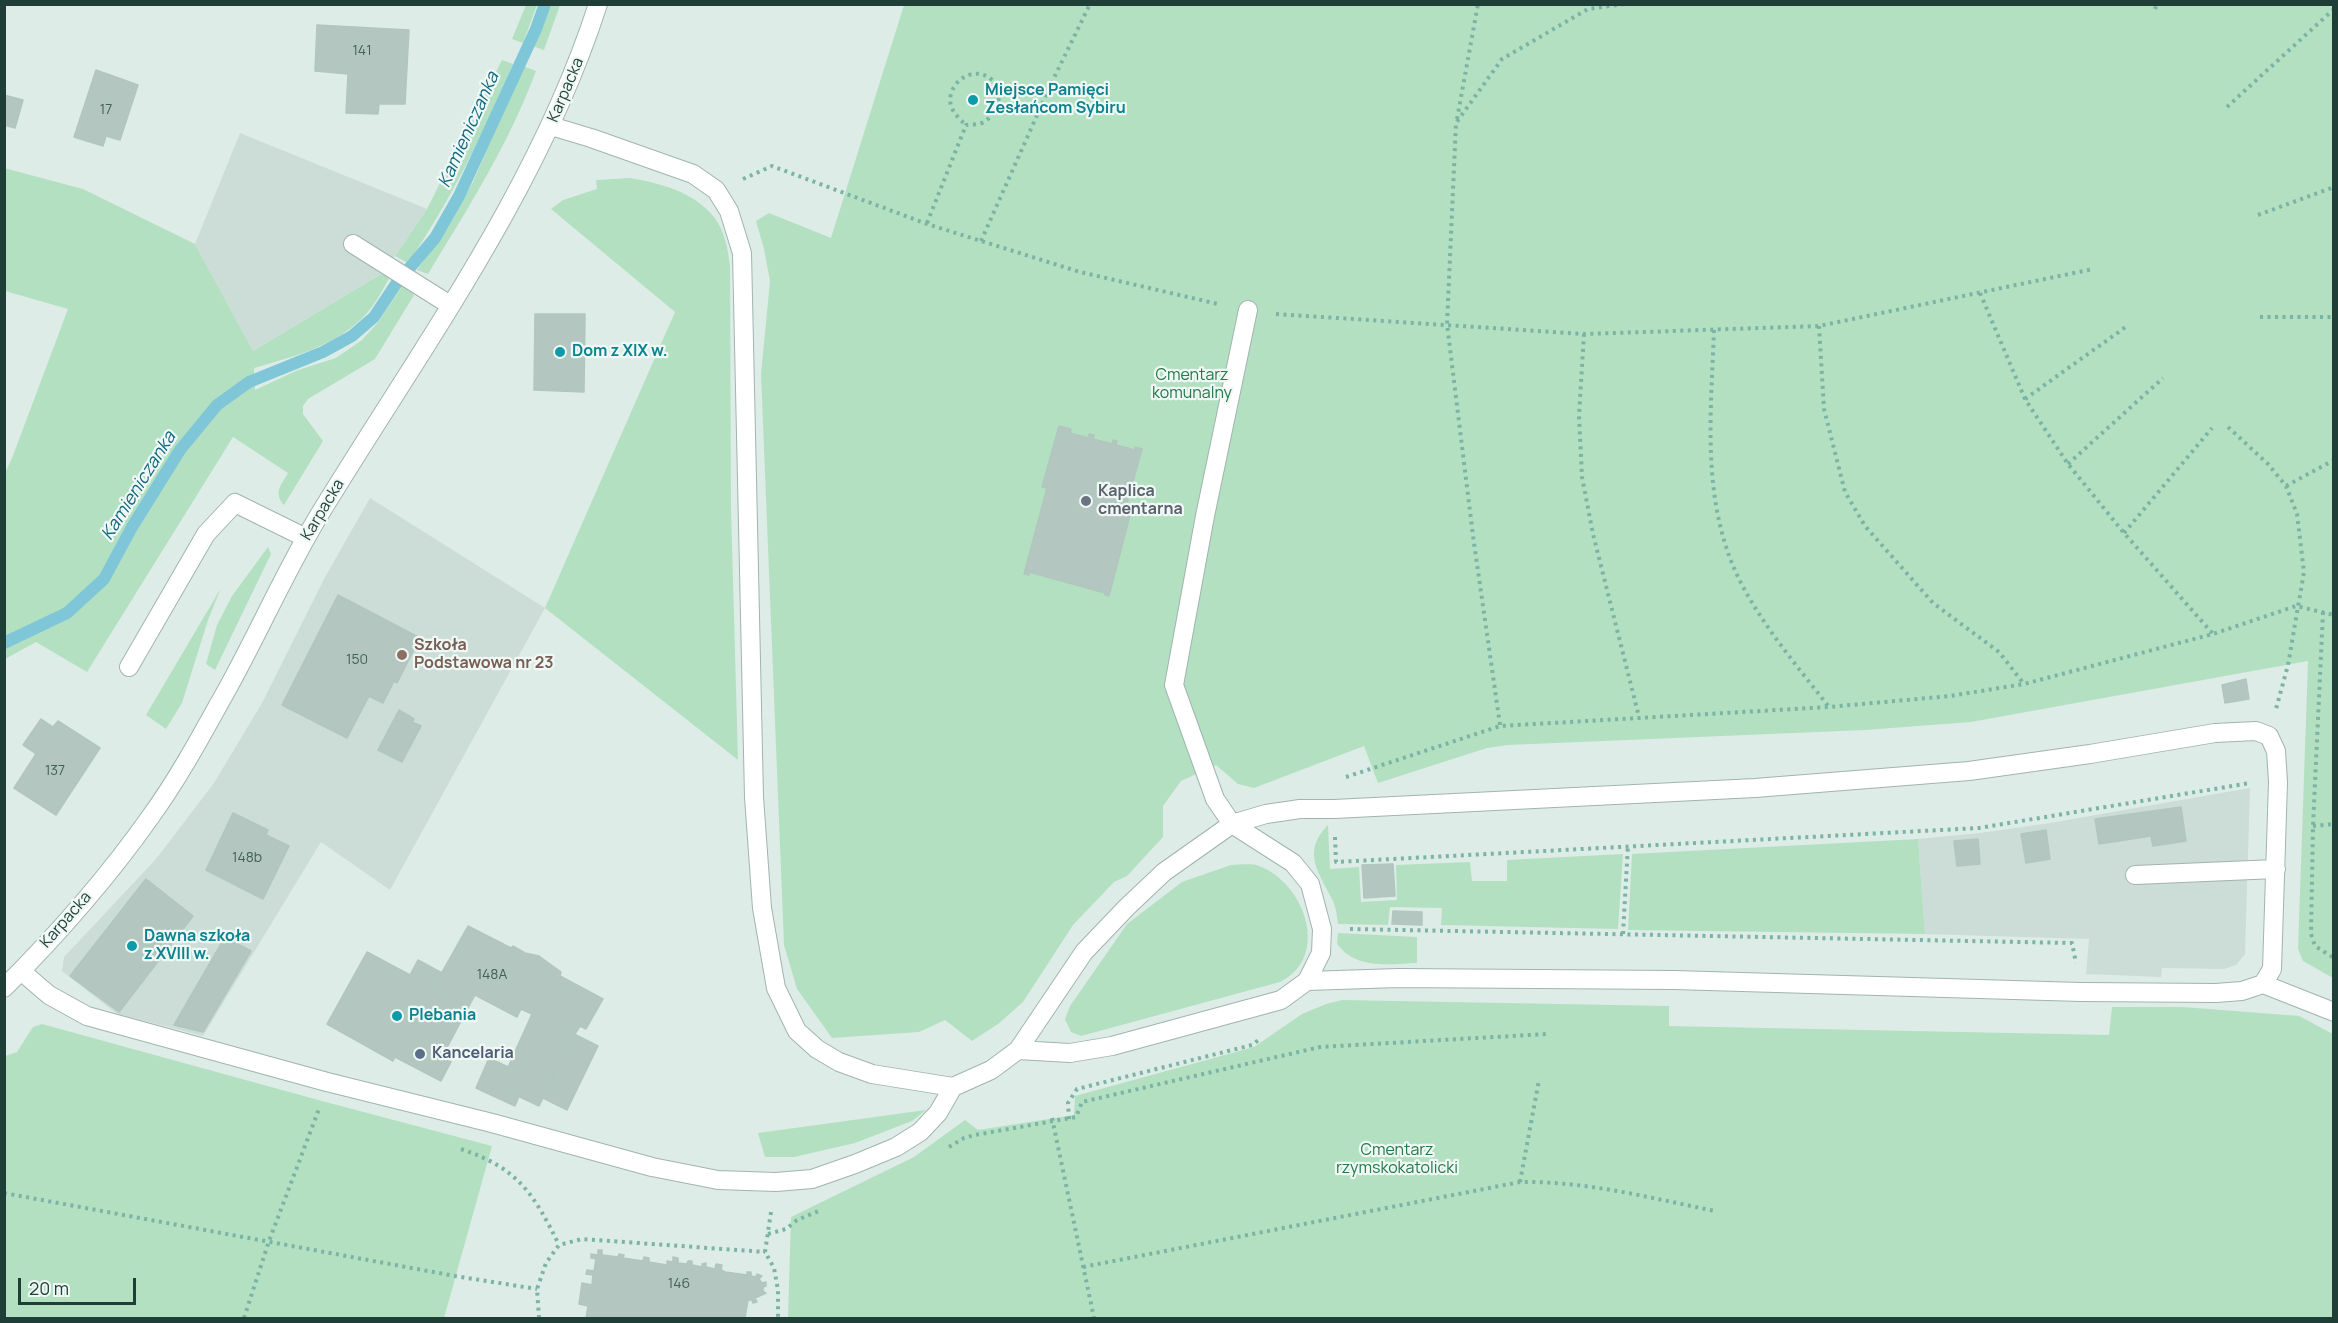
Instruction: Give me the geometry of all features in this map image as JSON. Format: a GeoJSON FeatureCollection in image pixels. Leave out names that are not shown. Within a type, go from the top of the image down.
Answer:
{"type":"FeatureCollection","features":[{"type":"Feature","properties":{"kind":"street","name":"Karpacka"},"geometry":{"type":"LineString","coordinates":[[4,988],[109,871],[151,815],[221,700],[279,584],[306,537],[513,200],[551,126],[577,67],[598,4]]}},
{"type":"Feature","properties":{"kind":"street"},"geometry":{"type":"LineString","coordinates":[[551,126],[693,174],[716,190],[729,211],[742,253],[754,797],[762,908],[776,988],[797,1031],[817,1049],[839,1062],[872,1074],[953,1087],[991,1070],[1018,1050],[1084,952],[1164,872],[1232,824],[1266,814],[1300,809],[1755,788],[1969,771],[2216,733],[2256,731],[2269,736],[2276,751],[2278,782],[2272,969],[2263,984]]}},
{"type":"Feature","properties":{"kind":"street"},"geometry":{"type":"LineString","coordinates":[[353,244],[450,305]]}},
{"type":"Feature","properties":{"kind":"street"},"geometry":{"type":"LineString","coordinates":[[1018,1050],[1070,1053],[1112,1046],[1281,1000],[1307,981],[1321,953],[1322,929],[1310,884],[1293,863],[1232,824],[1215,799],[1174,685],[1205,516],[1248,310]]}},
{"type":"Feature","properties":{"kind":"street"},"geometry":{"type":"LineString","coordinates":[[129,667],[206,534],[235,503],[306,537]]}},
{"type":"Feature","properties":{"kind":"street"},"geometry":{"type":"LineString","coordinates":[[2135,876],[2276,869]]}},
{"type":"Feature","properties":{"kind":"street"},"geometry":{"type":"LineString","coordinates":[[21,971],[49,995],[87,1016],[327,1083],[492,1123],[652,1167],[718,1180],[776,1182],[812,1179],[896,1147],[920,1132],[938,1113],[953,1087]]}},
{"type":"Feature","properties":{"kind":"street"},"geometry":{"type":"LineString","coordinates":[[1307,981],[1398,978],[1674,980],[2081,992],[2216,993],[2242,991],[2263,984],[2334,1012]]}},
{"type":"Feature","properties":{"kind":"path"},"geometry":{"type":"LineString","coordinates":[[981,241],[1051,84],[1090,4]]}},
{"type":"Feature","properties":{"kind":"path"},"geometry":{"type":"LineString","coordinates":[[1478,4],[1456,123],[1447,324],[1473,536],[1500,726]]}},
{"type":"Feature","properties":{"kind":"path"},"geometry":{"type":"LineString","coordinates":[[1456,123],[1502,59],[1588,9],[1625,4]]}},
{"type":"Feature","properties":{"kind":"path"},"geometry":{"type":"LineString","coordinates":[[2227,107],[2334,9]]}},
{"type":"Feature","properties":{"kind":"path"},"geometry":{"type":"LineString","coordinates":[[966,74],[981,74],[993,82],[999,96],[996,111],[982,123],[966,125],[957,118],[952,109],[951,92],[957,81],[966,74]]}},
{"type":"Feature","properties":{"kind":"path"},"geometry":{"type":"LineString","coordinates":[[927,224],[966,125]]}},
{"type":"Feature","properties":{"kind":"path"},"geometry":{"type":"LineString","coordinates":[[772,166],[927,224],[1080,272],[1248,310],[1291,315],[1584,334],[1819,326],[2093,269]]}},
{"type":"Feature","properties":{"kind":"path"},"geometry":{"type":"LineString","coordinates":[[2258,215],[2334,188]]}},
{"type":"Feature","properties":{"kind":"path"},"geometry":{"type":"LineString","coordinates":[[1980,293],[2025,399],[2068,464],[2124,533],[2213,634]]}},
{"type":"Feature","properties":{"kind":"path"},"geometry":{"type":"LineString","coordinates":[[2260,317],[2334,317]]}},
{"type":"Feature","properties":{"kind":"path"},"geometry":{"type":"LineString","coordinates":[[1819,326],[1824,409],[1845,492],[1865,526],[1925,595],[1999,652],[2024,684]]}},
{"type":"Feature","properties":{"kind":"path"},"geometry":{"type":"LineString","coordinates":[[2025,399],[2127,326]]}},
{"type":"Feature","properties":{"kind":"path"},"geometry":{"type":"LineString","coordinates":[[1713,330],[1710,442],[1714,495],[1723,537],[1739,579],[1765,623],[1829,707]]}},
{"type":"Feature","properties":{"kind":"path"},"geometry":{"type":"LineString","coordinates":[[1584,334],[1579,416],[1582,477],[1593,534],[1639,717]]}},
{"type":"Feature","properties":{"kind":"path"},"geometry":{"type":"LineString","coordinates":[[2068,464],[2163,378]]}},
{"type":"Feature","properties":{"kind":"path"},"geometry":{"type":"LineString","coordinates":[[2228,427],[2268,464],[2286,486],[2297,514],[2301,539],[2304,572],[2296,606],[2288,665],[2269,736]]}},
{"type":"Feature","properties":{"kind":"path"},"geometry":{"type":"LineString","coordinates":[[2124,533],[2212,428]]}},
{"type":"Feature","properties":{"kind":"path"},"geometry":{"type":"LineString","coordinates":[[2286,486],[2334,460]]}},
{"type":"Feature","properties":{"kind":"path"},"geometry":{"type":"LineString","coordinates":[[1343,778],[1500,726],[1829,707],[1950,696],[2024,684],[2213,634],[2296,606],[2334,615]]}},
{"type":"Feature","properties":{"kind":"path"},"geometry":{"type":"LineString","coordinates":[[2323,612],[2313,826],[2311,934],[2315,946],[2334,958]]}},
{"type":"Feature","properties":{"kind":"path"},"geometry":{"type":"LineString","coordinates":[[1334,809],[1336,862],[1979,828],[2256,782]]}},
{"type":"Feature","properties":{"kind":"path"},"geometry":{"type":"LineString","coordinates":[[2313,826],[2334,824]]}},
{"type":"Feature","properties":{"kind":"path"},"geometry":{"type":"LineString","coordinates":[[1623,934],[1628,845]]}},
{"type":"Feature","properties":{"kind":"path"},"geometry":{"type":"LineString","coordinates":[[1322,929],[2072,943],[2081,992]]}},
{"type":"Feature","properties":{"kind":"path"},"geometry":{"type":"LineString","coordinates":[[1069,1119],[1068,1103],[1077,1089],[1252,1045],[1270,1032]]}},
{"type":"Feature","properties":{"kind":"path"},"geometry":{"type":"LineString","coordinates":[[947,1148],[964,1138],[975,1135],[1076,1117],[1082,1102],[1320,1047],[1546,1034]]}},
{"type":"Feature","properties":{"kind":"path"},"geometry":{"type":"LineString","coordinates":[[1520,1182],[1539,1080]]}},
{"type":"Feature","properties":{"kind":"path"},"geometry":{"type":"LineString","coordinates":[[244,1318],[269,1241],[327,1083]]}},
{"type":"Feature","properties":{"kind":"path"},"geometry":{"type":"LineString","coordinates":[[1052,1120],[1094,1318],[1088,1318]]}},
{"type":"Feature","properties":{"kind":"path"},"geometry":{"type":"LineString","coordinates":[[454,1146],[485,1157],[504,1168],[525,1187],[541,1209],[560,1245]]}},
{"type":"Feature","properties":{"kind":"path"},"geometry":{"type":"LineString","coordinates":[[776,1182],[765,1252],[774,1268],[778,1290],[778,1318]]}},
{"type":"Feature","properties":{"kind":"path"},"geometry":{"type":"LineString","coordinates":[[1083,1267],[1520,1182],[1547,1182],[1590,1187],[1715,1210]]}},
{"type":"Feature","properties":{"kind":"path"},"geometry":{"type":"LineString","coordinates":[[4,1193],[537,1289]]}},
{"type":"Feature","properties":{"kind":"path"},"geometry":{"type":"LineString","coordinates":[[768,1234],[786,1230],[797,1220],[827,1208]]}},
{"type":"Feature","properties":{"kind":"path"},"geometry":{"type":"LineString","coordinates":[[539,1318],[537,1289],[546,1263],[560,1245],[582,1239],[765,1252]]}},
{"type":"Feature","properties":{"kind":"shaded area"},"geometry":{"type":"Polygon","coordinates":[[[240,133],[427,209],[383,273],[253,351],[195,244],[240,133]]]}},
{"type":"Feature","properties":{"kind":"shaded area","name":"Szkoła Podstawowa nr 23"},"geometry":{"type":"Polygon","coordinates":[[[370,498],[545,608],[390,890],[321,842],[203,1036],[117,1014],[62,971],[64,957],[156,859],[214,783],[262,703],[324,579],[370,498]]]}},
{"type":"Feature","properties":{"kind":"shaded area"},"geometry":{"type":"Polygon","coordinates":[[[2250,788],[2245,954],[2236,965],[2224,969],[2162,968],[2161,977],[2086,974],[2089,939],[1925,934],[1918,839],[2050,823],[2250,788]]]}},
{"type":"Feature","properties":{"kind":"green space"},"geometry":{"type":"Polygon","coordinates":[[[526,5],[537,5],[523,43],[512,39],[526,5]]]}},
{"type":"Feature","properties":{"kind":"green space"},"geometry":{"type":"Polygon","coordinates":[[[548,5],[560,5],[544,50],[532,46],[548,5]]]}},
{"type":"Feature","properties":{"kind":"green space","name":"Cmentarz komunalny"},"geometry":{"type":"Polygon","coordinates":[[[904,5],[2333,5],[2333,978],[2303,961],[2298,949],[2308,661],[1971,722],[1865,730],[1508,745],[1487,748],[1378,783],[1364,746],[1254,788],[1238,784],[1216,765],[1181,781],[1163,806],[1163,837],[1127,876],[1114,882],[1073,925],[1023,1002],[998,1024],[972,1041],[945,1020],[919,1032],[832,1038],[797,989],[784,945],[761,374],[770,281],[756,221],[769,213],[831,238],[904,5]]]}},
{"type":"Feature","properties":{"kind":"green space"},"geometry":{"type":"Polygon","coordinates":[[[502,60],[513,64],[490,116],[452,191],[408,263],[395,256],[427,209],[502,60]]]}},
{"type":"Feature","properties":{"kind":"green space"},"geometry":{"type":"Polygon","coordinates":[[[523,66],[536,71],[501,150],[428,274],[417,270],[447,229],[473,182],[523,66]]]}},
{"type":"Feature","properties":{"kind":"green space"},"geometry":{"type":"Polygon","coordinates":[[[4,168],[83,189],[195,244],[253,351],[383,273],[390,277],[370,309],[343,334],[315,348],[254,368],[255,390],[298,370],[336,358],[362,340],[379,321],[403,285],[414,295],[375,359],[308,399],[303,406],[303,414],[323,441],[284,505],[279,493],[288,473],[233,437],[87,672],[36,642],[5,659],[5,473],[68,309],[5,291],[4,168]]]}},
{"type":"Feature","properties":{"kind":"green space"},"geometry":{"type":"Polygon","coordinates":[[[630,178],[676,190],[697,201],[718,222],[728,254],[730,266],[731,508],[738,760],[545,608],[675,312],[551,209],[563,200],[597,189],[596,180],[630,178]]]}},
{"type":"Feature","properties":{"kind":"green space"},"geometry":{"type":"Polygon","coordinates":[[[268,547],[271,554],[215,670],[206,664],[217,625],[232,596],[268,547]]]}},
{"type":"Feature","properties":{"kind":"green space"},"geometry":{"type":"Polygon","coordinates":[[[221,588],[208,620],[182,703],[166,729],[146,715],[221,588]]]}},
{"type":"Feature","properties":{"kind":"green space"},"geometry":{"type":"Polygon","coordinates":[[[1328,825],[1330,869],[1359,867],[1361,902],[1397,900],[1396,865],[1470,862],[1472,881],[1507,881],[1507,860],[1623,854],[1618,929],[1441,925],[1442,908],[1390,907],[1388,925],[1338,924],[1334,904],[1318,872],[1314,854],[1315,844],[1328,825]]]}},
{"type":"Feature","properties":{"kind":"green space"},"geometry":{"type":"Polygon","coordinates":[[[1918,839],[1925,934],[1628,930],[1632,854],[1918,839]]]}},
{"type":"Feature","properties":{"kind":"green space"},"geometry":{"type":"Polygon","coordinates":[[[1231,865],[1256,865],[1275,875],[1289,888],[1299,904],[1306,921],[1308,939],[1305,956],[1296,971],[1280,982],[1081,1036],[1071,1032],[1065,1019],[1070,1006],[1127,924],[1182,882],[1231,865]]]}},
{"type":"Feature","properties":{"kind":"green space"},"geometry":{"type":"Polygon","coordinates":[[[1338,933],[1417,937],[1417,963],[1373,964],[1363,962],[1345,952],[1337,944],[1338,933]]]}},
{"type":"Feature","properties":{"kind":"green space","name":"Cmentarz rzymskokatolicki"},"geometry":{"type":"Polygon","coordinates":[[[1342,1000],[1669,1006],[1669,1026],[2109,1035],[2112,1007],[2183,1007],[2299,1016],[2333,1034],[2333,1318],[788,1318],[791,1217],[914,1157],[965,1120],[978,1130],[1074,1115],[1075,1096],[1254,1047],[1302,1014],[1342,1000]]]}},
{"type":"Feature","properties":{"kind":"green space"},"geometry":{"type":"Polygon","coordinates":[[[42,1024],[492,1146],[444,1318],[5,1318],[5,1056],[17,1052],[33,1027],[42,1024]]]}},
{"type":"Feature","properties":{"kind":"green space"},"geometry":{"type":"Polygon","coordinates":[[[926,1110],[912,1121],[855,1143],[794,1157],[765,1157],[758,1133],[926,1110]]]}},
{"type":"Feature","properties":{"kind":"building"},"geometry":{"type":"Polygon","coordinates":[[[317,25],[409,30],[405,104],[379,104],[378,114],[346,113],[348,74],[315,71],[317,25]]]}},
{"type":"Feature","properties":{"kind":"building"},"geometry":{"type":"Polygon","coordinates":[[[96,70],[138,85],[120,140],[106,136],[103,146],[74,137],[96,70]]]}},
{"type":"Feature","properties":{"kind":"building"},"geometry":{"type":"Polygon","coordinates":[[[4,95],[23,100],[15,128],[4,125],[4,95]]]}},
{"type":"Feature","properties":{"kind":"building","name":"Dom z XIX w."},"geometry":{"type":"Polygon","coordinates":[[[535,314],[585,314],[584,392],[534,390],[535,314]]]}},
{"type":"Feature","properties":{"kind":"building","name":"Kaplica cmentarna"},"geometry":{"type":"Polygon","coordinates":[[[1059,426],[1071,429],[1070,433],[1089,438],[1089,434],[1094,435],[1093,439],[1112,444],[1113,440],[1117,441],[1116,445],[1135,450],[1135,447],[1142,449],[1124,514],[1130,515],[1109,596],[1029,572],[1029,575],[1024,574],[1047,488],[1042,487],[1059,426]]]}},
{"type":"Feature","properties":{"kind":"building"},"geometry":{"type":"Polygon","coordinates":[[[338,595],[420,638],[397,683],[394,681],[383,703],[369,696],[347,738],[282,705],[338,595]]]}},
{"type":"Feature","properties":{"kind":"building"},"geometry":{"type":"Polygon","coordinates":[[[2246,679],[2249,699],[2225,703],[2222,685],[2246,679]]]}},
{"type":"Feature","properties":{"kind":"building"},"geometry":{"type":"Polygon","coordinates":[[[399,710],[414,719],[412,722],[421,726],[402,762],[378,750],[399,710]]]}},
{"type":"Feature","properties":{"kind":"building"},"geometry":{"type":"Polygon","coordinates":[[[41,719],[53,727],[58,721],[100,748],[56,815],[14,788],[36,754],[23,745],[41,719]]]}},
{"type":"Feature","properties":{"kind":"building"},"geometry":{"type":"Polygon","coordinates":[[[2181,807],[2186,841],[2153,846],[2151,836],[2099,844],[2095,819],[2181,807]]]}},
{"type":"Feature","properties":{"kind":"building"},"geometry":{"type":"Polygon","coordinates":[[[233,813],[268,830],[266,835],[289,846],[263,899],[206,870],[233,813]]]}},
{"type":"Feature","properties":{"kind":"building"},"geometry":{"type":"Polygon","coordinates":[[[2046,830],[2050,859],[2026,863],[2021,834],[2046,830]]]}},
{"type":"Feature","properties":{"kind":"building"},"geometry":{"type":"Polygon","coordinates":[[[1978,839],[1980,864],[1957,866],[1954,841],[1978,839]]]}},
{"type":"Feature","properties":{"kind":"building"},"geometry":{"type":"Polygon","coordinates":[[[1393,864],[1395,896],[1364,898],[1362,865],[1393,864]]]}},
{"type":"Feature","properties":{"kind":"building","name":"Dawna szkoła z XVIII w."},"geometry":{"type":"Polygon","coordinates":[[[146,879],[193,916],[119,1012],[70,976],[146,879]]]}},
{"type":"Feature","properties":{"kind":"building"},"geometry":{"type":"Polygon","coordinates":[[[1393,911],[1422,912],[1422,925],[1392,924],[1393,911]]]}},
{"type":"Feature","properties":{"kind":"building"},"geometry":{"type":"Polygon","coordinates":[[[468,926],[511,948],[513,946],[525,953],[539,956],[561,972],[560,976],[603,999],[586,1029],[580,1026],[575,1034],[521,1009],[517,1017],[475,995],[468,1008],[433,988],[468,926]]]}},
{"type":"Feature","properties":{"kind":"building"},"geometry":{"type":"Polygon","coordinates":[[[225,937],[251,951],[203,1032],[174,1025],[225,937]]]}},
{"type":"Feature","properties":{"kind":"building","name":"Plebania"},"geometry":{"type":"Polygon","coordinates":[[[367,952],[410,975],[418,960],[442,973],[433,988],[468,1008],[442,1057],[451,1062],[441,1081],[395,1057],[393,1061],[327,1024],[367,952]]]}},
{"type":"Feature","properties":{"kind":"building"},"geometry":{"type":"Polygon","coordinates":[[[532,1014],[574,1034],[539,1106],[499,1087],[532,1014]]]}},
{"type":"Feature","properties":{"kind":"building"},"geometry":{"type":"Polygon","coordinates":[[[574,1034],[598,1046],[567,1110],[543,1098],[574,1034]]]}},
{"type":"Feature","properties":{"kind":"building"},"geometry":{"type":"Polygon","coordinates":[[[489,1058],[508,1067],[499,1087],[519,1096],[515,1106],[476,1088],[489,1058]]]}},
{"type":"Feature","properties":{"kind":"building"},"geometry":{"type":"Polygon","coordinates":[[[598,1250],[602,1250],[602,1255],[618,1257],[619,1254],[624,1255],[623,1258],[643,1261],[644,1257],[649,1258],[649,1262],[667,1265],[667,1261],[673,1262],[673,1257],[678,1258],[678,1263],[687,1264],[688,1261],[692,1261],[692,1265],[702,1267],[702,1264],[706,1263],[706,1267],[715,1269],[716,1264],[722,1265],[721,1270],[725,1272],[747,1275],[747,1272],[751,1272],[751,1276],[756,1277],[757,1274],[762,1276],[759,1279],[762,1283],[766,1282],[763,1291],[766,1293],[755,1298],[757,1302],[753,1303],[752,1300],[748,1300],[745,1318],[586,1318],[588,1306],[579,1304],[582,1283],[592,1285],[593,1275],[586,1274],[587,1270],[594,1271],[596,1259],[591,1258],[591,1254],[598,1255],[598,1250]]]}},
{"type":"Feature","properties":{"kind":"waterway","name":"Kamieniczanka"},"geometry":{"type":"LineString","coordinates":[[4,643],[67,613],[104,579],[132,527],[180,450],[217,405],[249,382],[323,352],[352,336],[374,317],[396,284],[435,238],[459,196],[536,29],[545,4]]}},
{"type":"Feature","properties":{"kind":"place","name":"Miejsce Pamięci Zesłańcom Sybiru"},"geometry":{"type":"Point","coordinates":[973,100]}},
{"type":"Feature","properties":{"kind":"place","name":"Dom z XIX w."},"geometry":{"type":"Point","coordinates":[560,352]}},
{"type":"Feature","properties":{"kind":"place","name":"Kaplica cmentarna"},"geometry":{"type":"Point","coordinates":[1086,501]}},
{"type":"Feature","properties":{"kind":"place","name":"Szkoła Podstawowa nr 23"},"geometry":{"type":"Point","coordinates":[402,655]}},
{"type":"Feature","properties":{"kind":"place","name":"Dawna szkoła z XVIII w."},"geometry":{"type":"Point","coordinates":[132,946]}},
{"type":"Feature","properties":{"kind":"place","name":"Plebania"},"geometry":{"type":"Point","coordinates":[397,1016]}},
{"type":"Feature","properties":{"kind":"place","name":"Kancelaria"},"geometry":{"type":"Point","coordinates":[420,1054]}}]}
